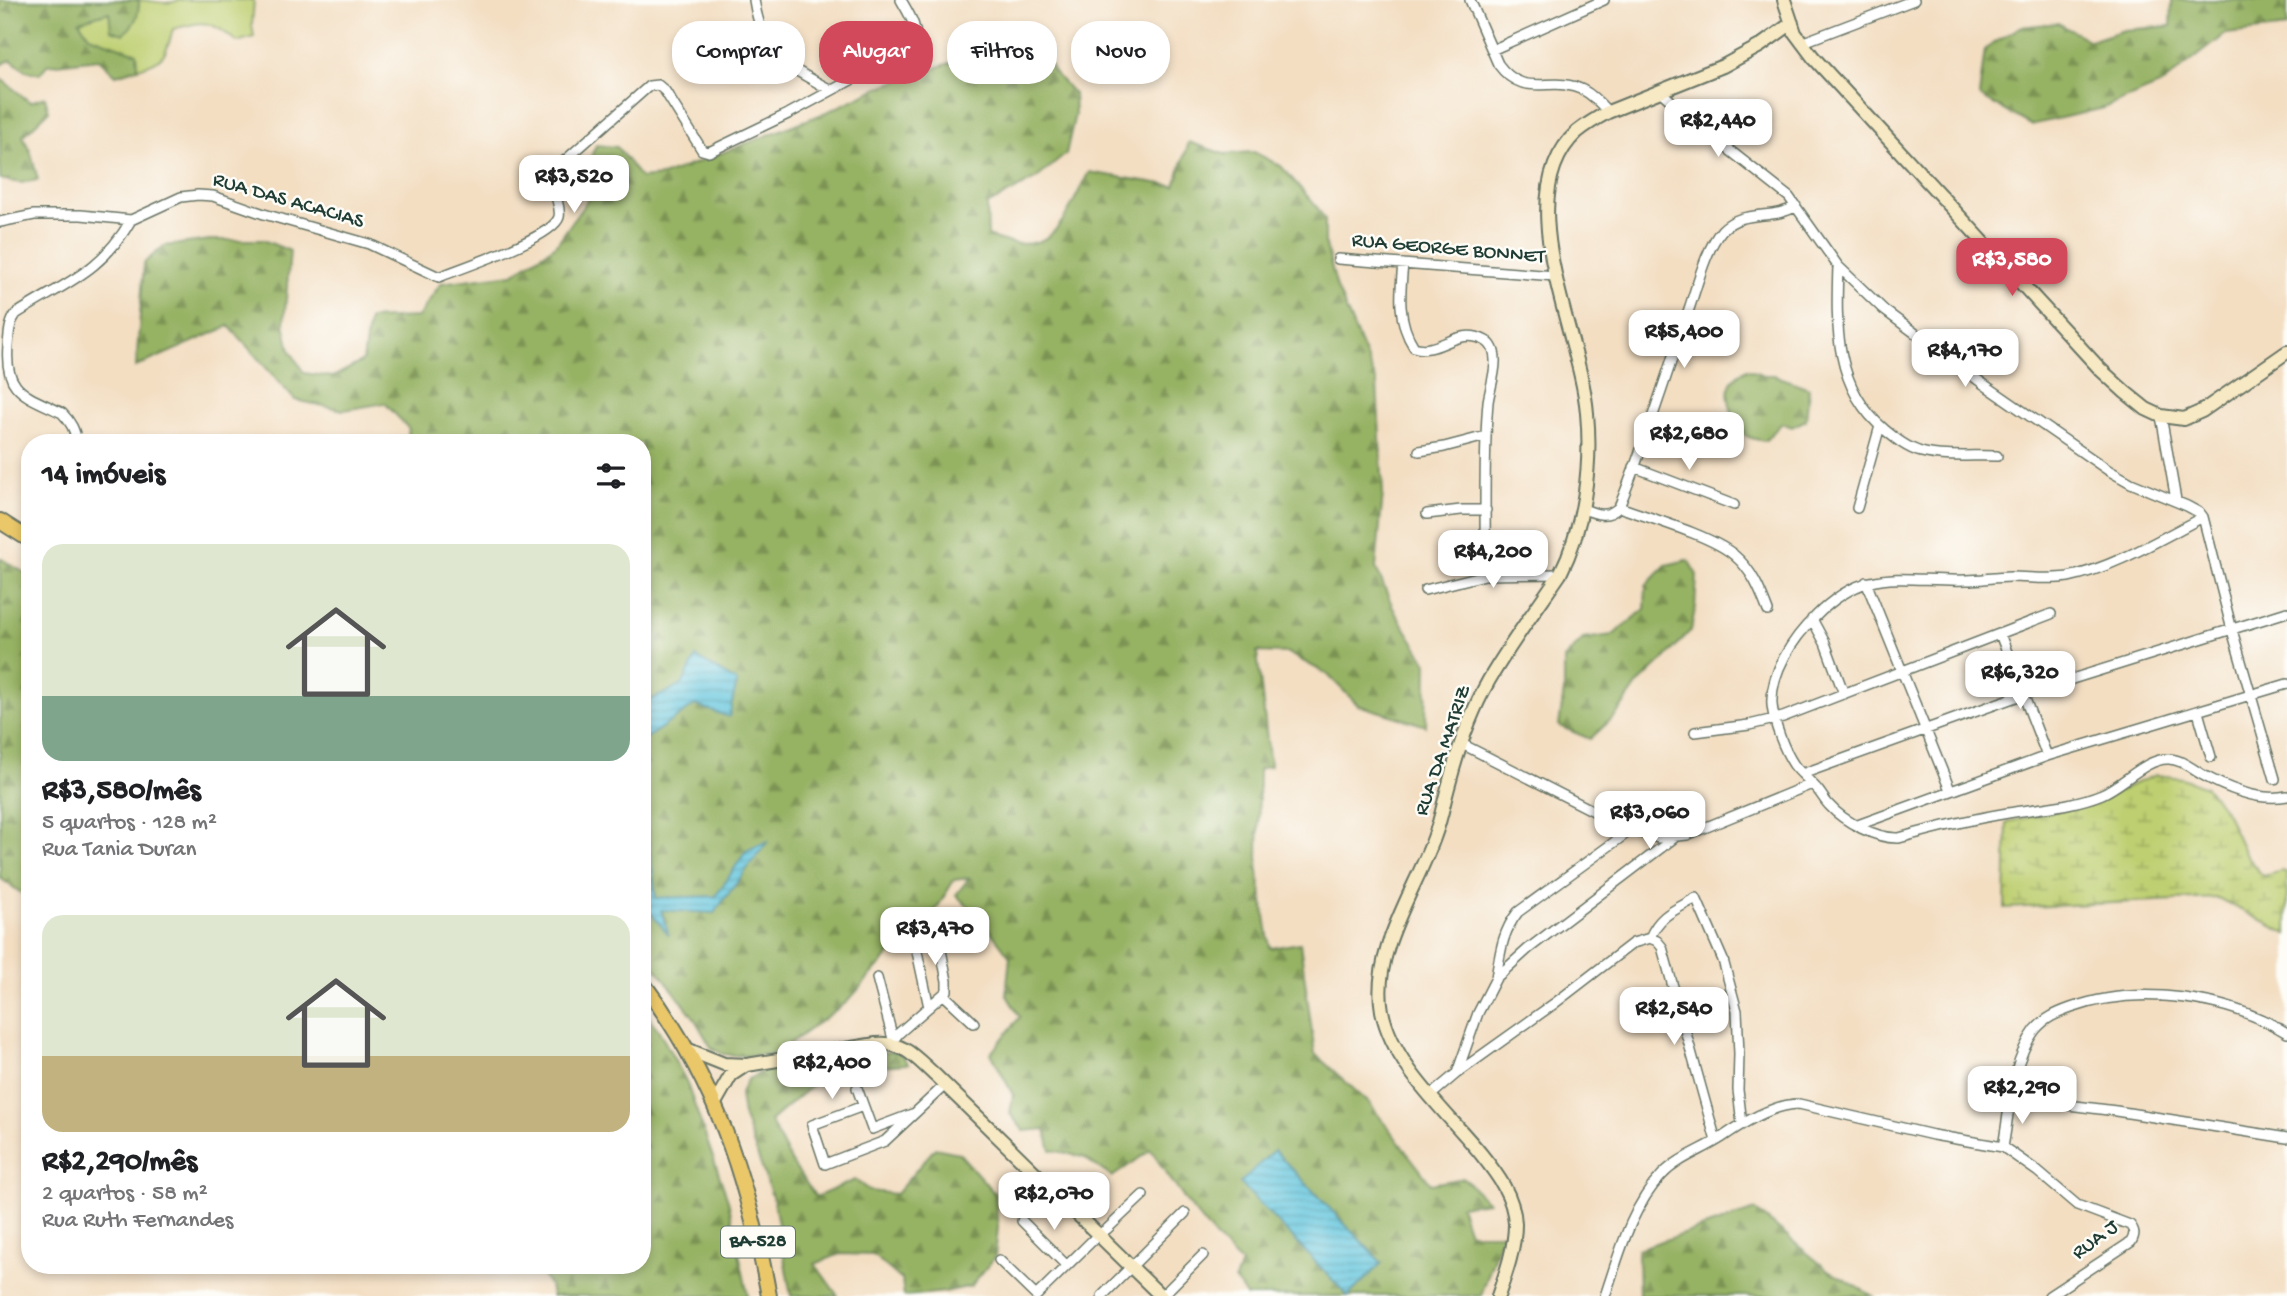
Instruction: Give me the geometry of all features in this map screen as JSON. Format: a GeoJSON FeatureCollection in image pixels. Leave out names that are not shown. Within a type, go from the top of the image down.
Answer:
{"type":"FeatureCollection","features":[{"type":"Feature","properties":{"kind":"main road"},"geometry":{"type":"LineString","coordinates":[[0,521],[21,534]]}},
{"type":"Feature","properties":{"kind":"main road","name":"BA-528"},"geometry":{"type":"LineString","coordinates":[[651,994],[689,1050],[731,1143],[746,1188],[769,1296]]}},
{"type":"Feature","properties":{"kind":"street"},"geometry":{"type":"LineString","coordinates":[[754,0],[758,23],[765,41],[775,54],[788,66],[831,90],[914,46],[916,30],[901,0]]}},
{"type":"Feature","properties":{"kind":"street"},"geometry":{"type":"LineString","coordinates":[[1470,0],[1505,73],[1524,85],[1573,86],[1584,90],[1608,112]]}},
{"type":"Feature","properties":{"kind":"street"},"geometry":{"type":"LineString","coordinates":[[1492,50],[1604,0]]}},
{"type":"Feature","properties":{"kind":"street"},"geometry":{"type":"LineString","coordinates":[[1784,0],[1801,43],[2101,370],[2135,401],[2161,416],[2184,419],[2287,352]]}},
{"type":"Feature","properties":{"kind":"street"},"geometry":{"type":"LineString","coordinates":[[1801,43],[1914,0]]}},
{"type":"Feature","properties":{"kind":"street","name":"RUA DA MATRIZ"},"geometry":{"type":"LineString","coordinates":[[1498,1296],[1514,1238],[1515,1222],[1511,1204],[1494,1170],[1395,1047],[1382,1009],[1380,989],[1388,944],[1436,833],[1462,744],[1489,681],[1560,575],[1574,542],[1587,464],[1587,412],[1579,363],[1555,276],[1547,226],[1547,201],[1556,163],[1576,133],[1608,112],[1692,80],[1744,56],[1792,23]]}},
{"type":"Feature","properties":{"kind":"street","name":"RUA DAS ACACIAS"},"geometry":{"type":"LineString","coordinates":[[131,220],[181,197],[213,197],[369,244],[439,277],[504,251],[548,230],[556,223],[559,216],[555,182],[561,164],[649,86],[658,85],[665,91],[705,152],[788,114],[831,90]]}},
{"type":"Feature","properties":{"kind":"street"},"geometry":{"type":"LineString","coordinates":[[1661,92],[1704,130],[1789,197],[1838,266],[1903,325],[2063,440],[2131,483],[2176,500],[2200,513],[2275,779]]}},
{"type":"Feature","properties":{"kind":"street"},"geometry":{"type":"LineString","coordinates":[[1581,508],[1605,515],[1613,513],[1619,507],[1716,239],[1739,219],[1760,214],[1781,214],[1796,206]]}},
{"type":"Feature","properties":{"kind":"street"},"geometry":{"type":"LineString","coordinates":[[0,222],[34,215],[81,215],[131,220],[116,243],[89,271],[16,314],[10,326],[7,358],[11,383],[22,393],[62,413],[68,418],[76,434]]}},
{"type":"Feature","properties":{"kind":"street","name":"RUA GEORGE BONNET"},"geometry":{"type":"LineString","coordinates":[[1338,259],[1555,276]]}},
{"type":"Feature","properties":{"kind":"street"},"geometry":{"type":"LineString","coordinates":[[1403,264],[1400,306],[1404,328],[1414,347],[1429,348],[1471,335],[1491,344],[1495,358],[1488,399],[1486,436],[1485,575]]}},
{"type":"Feature","properties":{"kind":"street"},"geometry":{"type":"LineString","coordinates":[[1838,266],[1840,350],[1859,405],[1899,442],[1922,452],[1997,456]]}},
{"type":"Feature","properties":{"kind":"street"},"geometry":{"type":"LineString","coordinates":[[2161,416],[2176,500]]}},
{"type":"Feature","properties":{"kind":"street"},"geometry":{"type":"LineString","coordinates":[[1650,422],[1724,449]]}},
{"type":"Feature","properties":{"kind":"street"},"geometry":{"type":"LineString","coordinates":[[1857,508],[1880,426]]}},
{"type":"Feature","properties":{"kind":"street"},"geometry":{"type":"LineString","coordinates":[[1419,451],[1486,436]]}},
{"type":"Feature","properties":{"kind":"street"},"geometry":{"type":"LineString","coordinates":[[1634,467],[1734,505]]}},
{"type":"Feature","properties":{"kind":"street"},"geometry":{"type":"LineString","coordinates":[[1619,507],[1726,549],[1735,555],[1752,576],[1768,611]]}},
{"type":"Feature","properties":{"kind":"street"},"geometry":{"type":"LineString","coordinates":[[1427,514],[1486,510]]}},
{"type":"Feature","properties":{"kind":"street"},"geometry":{"type":"LineString","coordinates":[[2203,517],[2115,560],[2069,577],[1895,579],[1853,586],[1812,619],[1790,648],[1777,677],[1772,705],[1775,719],[1787,752],[1802,774],[1836,811],[1879,837],[1899,838],[1965,820],[2083,800],[2104,793],[2152,763],[2171,758],[2227,787],[2259,796],[2283,797]]}},
{"type":"Feature","properties":{"kind":"street"},"geometry":{"type":"LineString","coordinates":[[1425,590],[1485,575],[1560,575]]}},
{"type":"Feature","properties":{"kind":"street"},"geometry":{"type":"LineString","coordinates":[[1866,582],[1950,790]]}},
{"type":"Feature","properties":{"kind":"street"},"geometry":{"type":"LineString","coordinates":[[1802,774],[2024,694],[2287,612]]}},
{"type":"Feature","properties":{"kind":"street"},"geometry":{"type":"LineString","coordinates":[[1695,732],[1775,719],[2051,614]]}},
{"type":"Feature","properties":{"kind":"street"},"geometry":{"type":"LineString","coordinates":[[1812,619],[1825,643],[1844,694]]}},
{"type":"Feature","properties":{"kind":"street"},"geometry":{"type":"LineString","coordinates":[[2000,634],[2047,756]]}},
{"type":"Feature","properties":{"kind":"street"},"geometry":{"type":"LineString","coordinates":[[1858,825],[2047,756],[2287,684]]}},
{"type":"Feature","properties":{"kind":"street"},"geometry":{"type":"LineString","coordinates":[[2198,712],[2211,757]]}},
{"type":"Feature","properties":{"kind":"street"},"geometry":{"type":"LineString","coordinates":[[1462,744],[1631,830],[1658,838],[1687,835],[1812,784]]}},
{"type":"Feature","properties":{"kind":"street"},"geometry":{"type":"LineString","coordinates":[[1457,1073],[1478,1013],[1496,978],[1503,937],[1509,923],[1518,912],[1631,830]]}},
{"type":"Feature","properties":{"kind":"street"},"geometry":{"type":"LineString","coordinates":[[1496,978],[1538,942],[1674,838]]}},
{"type":"Feature","properties":{"kind":"street"},"geometry":{"type":"LineString","coordinates":[[1650,938],[1655,925],[1661,919],[1696,898],[1723,960],[1737,1011],[1738,1090],[1742,1124]]}},
{"type":"Feature","properties":{"kind":"street"},"geometry":{"type":"LineString","coordinates":[[913,933],[929,1007]]}},
{"type":"Feature","properties":{"kind":"street"},"geometry":{"type":"LineString","coordinates":[[1431,1095],[1633,943],[1650,938],[1662,947],[1716,1141]]}},
{"type":"Feature","properties":{"kind":"street"},"geometry":{"type":"LineString","coordinates":[[689,1050],[724,1064],[747,1065],[892,1041],[944,995],[947,986],[939,940]]}},
{"type":"Feature","properties":{"kind":"street"},"geometry":{"type":"LineString","coordinates":[[877,978],[892,1041],[911,1053],[945,1085],[1161,1296],[1203,1255]]}},
{"type":"Feature","properties":{"kind":"street"},"geometry":{"type":"LineString","coordinates":[[944,995],[974,1023]]}},
{"type":"Feature","properties":{"kind":"street"},"geometry":{"type":"LineString","coordinates":[[1605,1296],[1623,1243],[1639,1208],[1662,1175],[1742,1124],[1780,1107],[1799,1104],[1910,1130],[2003,1147],[2021,1057],[2036,1029],[2048,1017],[2084,1003],[2131,996],[2189,999],[2252,1014],[2287,1033]]}},
{"type":"Feature","properties":{"kind":"street"},"geometry":{"type":"LineString","coordinates":[[715,1103],[731,1074],[747,1065]]}},
{"type":"Feature","properties":{"kind":"street"},"geometry":{"type":"LineString","coordinates":[[863,1106],[812,1125],[825,1164],[885,1140],[945,1085]]}},
{"type":"Feature","properties":{"kind":"street"},"geometry":{"type":"LineString","coordinates":[[857,1088],[872,1129],[916,1112]]}},
{"type":"Feature","properties":{"kind":"street"},"geometry":{"type":"LineString","coordinates":[[2012,1098],[2116,1111],[2287,1138]]}},
{"type":"Feature","properties":{"kind":"street","name":"RUA J"},"geometry":{"type":"LineString","coordinates":[[2003,1147],[2077,1205],[2130,1224],[2134,1232],[2131,1242],[2049,1296]]}},
{"type":"Feature","properties":{"kind":"street"},"geometry":{"type":"LineString","coordinates":[[999,1260],[1036,1296],[1098,1234],[1107,1229],[1143,1195]]}},
{"type":"Feature","properties":{"kind":"street"},"geometry":{"type":"LineString","coordinates":[[1102,1296],[1185,1213]]}},
{"type":"Feature","properties":{"kind":"street"},"geometry":{"type":"LineString","coordinates":[[1021,1221],[1066,1265]]}},
{"type":"Feature","properties":{"kind":"green space"},"geometry":{"type":"Polygon","coordinates":[[[0,0],[139,0],[136,20],[123,34],[111,30],[109,12],[79,21],[89,36],[137,53],[138,68],[116,75],[99,59],[47,65],[40,74],[26,71],[11,60],[0,65],[0,0]]]}},
{"type":"Feature","properties":{"kind":"green space"},"geometry":{"type":"Polygon","coordinates":[[[139,0],[164,3],[179,0],[254,0],[254,37],[237,42],[220,29],[201,23],[173,29],[163,56],[138,68],[137,53],[89,36],[79,21],[109,12],[111,20],[139,7],[139,0]]]}},
{"type":"Feature","properties":{"kind":"green space"},"geometry":{"type":"Polygon","coordinates":[[[2172,0],[2287,0],[2287,27],[2226,34],[2162,84],[2104,108],[2031,125],[1979,96],[1985,49],[2020,27],[2058,23],[2090,41],[2124,30],[2171,26],[2172,0]]]}},
{"type":"Feature","properties":{"kind":"green space"},"geometry":{"type":"Polygon","coordinates":[[[947,64],[947,84],[1057,84],[1057,75],[1074,94],[1075,114],[1066,154],[1037,178],[987,205],[988,236],[1010,243],[1028,244],[1042,240],[1063,221],[1089,172],[1175,186],[1189,142],[1224,154],[1254,152],[1281,166],[1325,220],[1325,242],[1337,288],[1377,383],[1383,493],[1376,568],[1395,612],[1427,663],[1426,726],[1358,705],[1327,674],[1288,653],[1257,652],[1270,766],[1259,769],[1258,871],[1270,948],[1300,943],[1315,1054],[1369,1103],[1431,1184],[1464,1178],[1488,1202],[1460,1206],[1469,1233],[1502,1233],[1481,1296],[1246,1296],[1235,1280],[1241,1263],[1192,1210],[1151,1150],[1112,1177],[1083,1157],[1051,1150],[1045,1129],[1024,1131],[1010,1114],[1013,1095],[991,1053],[1020,1017],[1006,994],[1010,957],[982,920],[956,895],[969,878],[954,880],[937,908],[891,953],[848,1001],[776,1054],[722,1054],[711,1047],[693,1016],[651,962],[651,434],[408,434],[409,429],[385,403],[344,410],[295,400],[229,326],[136,367],[144,263],[164,246],[210,240],[263,240],[290,251],[284,324],[290,350],[304,373],[333,377],[363,361],[369,319],[418,317],[441,283],[513,274],[556,245],[588,199],[585,171],[596,145],[617,147],[641,178],[662,176],[825,113],[889,84],[933,84],[933,69],[947,64]]]}},
{"type":"Feature","properties":{"kind":"green space"},"geometry":{"type":"Polygon","coordinates":[[[0,78],[30,102],[45,97],[49,111],[23,136],[38,180],[20,183],[0,179],[0,78]]]}},
{"type":"Feature","properties":{"kind":"green space"},"geometry":{"type":"Polygon","coordinates":[[[1747,369],[1764,375],[1774,375],[1809,388],[1806,420],[1792,427],[1782,423],[1765,441],[1744,434],[1733,415],[1728,394],[1731,383],[1747,369]]]}},
{"type":"Feature","properties":{"kind":"green space"},"geometry":{"type":"Polygon","coordinates":[[[0,558],[21,571],[21,893],[0,878],[0,558]]]}},
{"type":"Feature","properties":{"kind":"green space"},"geometry":{"type":"Polygon","coordinates":[[[1688,560],[1697,575],[1691,630],[1638,684],[1616,715],[1590,739],[1559,726],[1564,691],[1564,659],[1583,639],[1613,635],[1645,609],[1646,585],[1666,565],[1688,560]]]}},
{"type":"Feature","properties":{"kind":"green space"},"geometry":{"type":"Polygon","coordinates":[[[2156,775],[2182,778],[2206,787],[2227,814],[2246,856],[2263,876],[2282,871],[2287,873],[2287,934],[2218,898],[2005,908],[2007,822],[2100,801],[2156,775]]]}},
{"type":"Feature","properties":{"kind":"green space"},"geometry":{"type":"Polygon","coordinates":[[[651,1021],[686,1081],[728,1200],[748,1296],[552,1296],[550,1286],[541,1274],[651,1274],[651,1021]]]}},
{"type":"Feature","properties":{"kind":"green space"},"geometry":{"type":"Polygon","coordinates":[[[899,1051],[908,1064],[857,1068],[819,1079],[770,1121],[792,1163],[816,1197],[855,1180],[870,1191],[896,1194],[935,1148],[959,1153],[995,1194],[998,1227],[995,1257],[971,1286],[904,1296],[902,1280],[873,1255],[840,1254],[815,1264],[838,1296],[791,1296],[774,1202],[743,1115],[740,1095],[747,1080],[764,1070],[899,1051]]]}},
{"type":"Feature","properties":{"kind":"green space"},"geometry":{"type":"Polygon","coordinates":[[[1755,1210],[1828,1270],[1873,1296],[1639,1296],[1638,1249],[1755,1210]]]}},
{"type":"Feature","properties":{"kind":"water"},"geometry":{"type":"Polygon","coordinates":[[[696,657],[737,682],[729,717],[695,705],[651,735],[651,700],[682,685],[696,657]]]}},
{"type":"Feature","properties":{"kind":"water"},"geometry":{"type":"Polygon","coordinates":[[[768,841],[714,913],[661,910],[669,935],[651,914],[651,859],[656,898],[716,896],[746,851],[768,841]]]}},
{"type":"Feature","properties":{"kind":"water"},"geometry":{"type":"Polygon","coordinates":[[[1274,1150],[1382,1263],[1348,1296],[1240,1183],[1274,1150]]]}}]}
